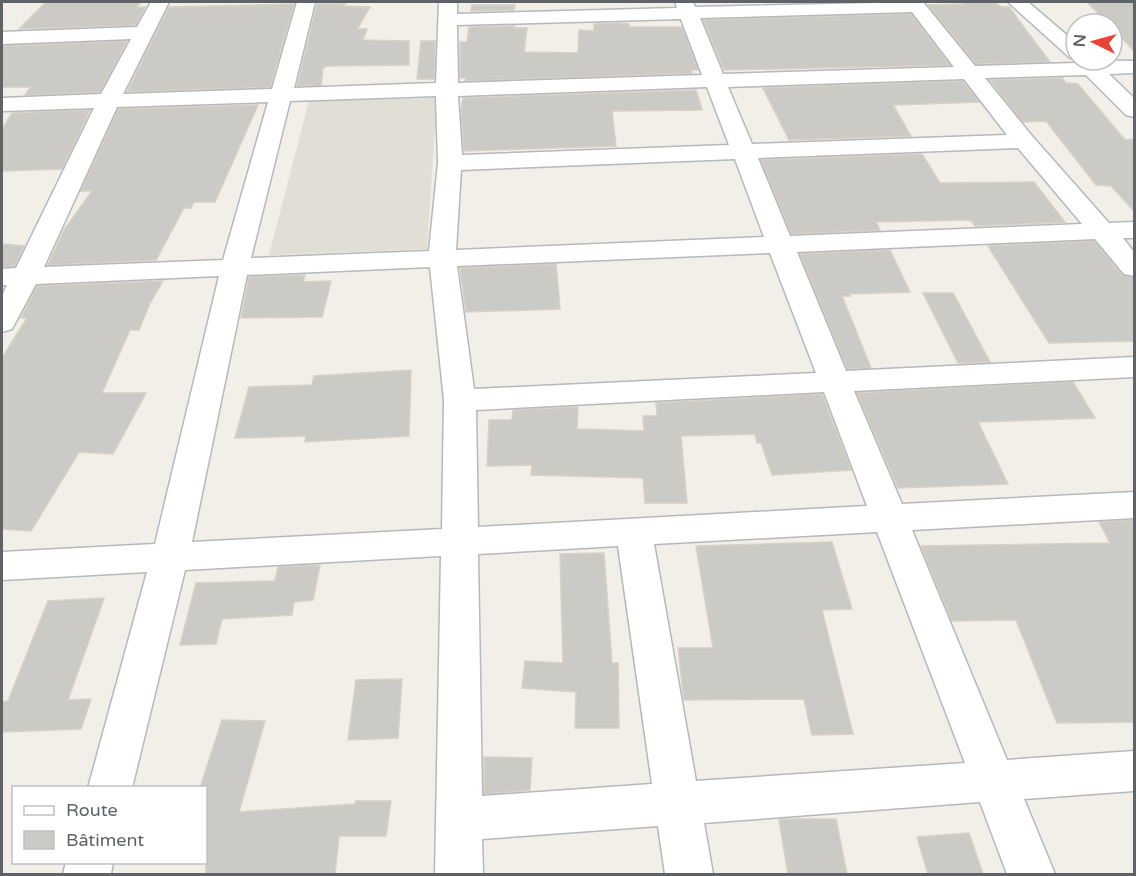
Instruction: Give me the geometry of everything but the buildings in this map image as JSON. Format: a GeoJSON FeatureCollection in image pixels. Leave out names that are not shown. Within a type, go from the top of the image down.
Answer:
{"type":"FeatureCollection","features":[{"type":"Feature","properties":{"kind":"street"},"geometry":{"type":"LineString","coordinates":[[2,323],[14,277],[160,2]]}},
{"type":"Feature","properties":{"kind":"street"},"geometry":{"type":"LineString","coordinates":[[111,786],[170,557],[235,266],[306,2]]}},
{"type":"Feature","properties":{"kind":"street"},"geometry":{"type":"LineString","coordinates":[[1017,2],[1064,43]]}},
{"type":"Feature","properties":{"kind":"street"},"geometry":{"type":"LineString","coordinates":[[459,874],[460,400],[442,258],[450,164],[447,89],[448,11],[916,4],[1024,141],[1134,268]]}},
{"type":"Feature","properties":{"kind":"street"},"geometry":{"type":"LineString","coordinates":[[686,7],[1031,874]]}},
{"type":"Feature","properties":{"kind":"street"},"geometry":{"type":"LineString","coordinates":[[2,38],[144,33]]}},
{"type":"Feature","properties":{"kind":"street"},"geometry":{"type":"LineString","coordinates":[[2,104],[969,72],[1064,66]]}},
{"type":"Feature","properties":{"kind":"street"},"geometry":{"type":"LineString","coordinates":[[1096,72],[1134,110]]}},
{"type":"Feature","properties":{"kind":"street"},"geometry":{"type":"LineString","coordinates":[[450,164],[1024,141]]}},
{"type":"Feature","properties":{"kind":"street"},"geometry":{"type":"LineString","coordinates":[[14,277],[1134,230]]}},
{"type":"Feature","properties":{"kind":"street"},"geometry":{"type":"LineString","coordinates":[[460,400],[1134,367]]}},
{"type":"Feature","properties":{"kind":"street"},"geometry":{"type":"LineString","coordinates":[[2,566],[1134,505]]}},
{"type":"Feature","properties":{"kind":"street"},"geometry":{"type":"LineString","coordinates":[[634,532],[689,874]]}},
{"type":"Feature","properties":{"kind":"street"},"geometry":{"type":"LineString","coordinates":[[459,819],[1134,771]]}},
{"type":"Feature","properties":{"kind":"shaded area"},"geometry":{"type":"Polygon","coordinates":[[[437,98],[427,249],[269,255],[309,101],[437,98]]]}}]}
